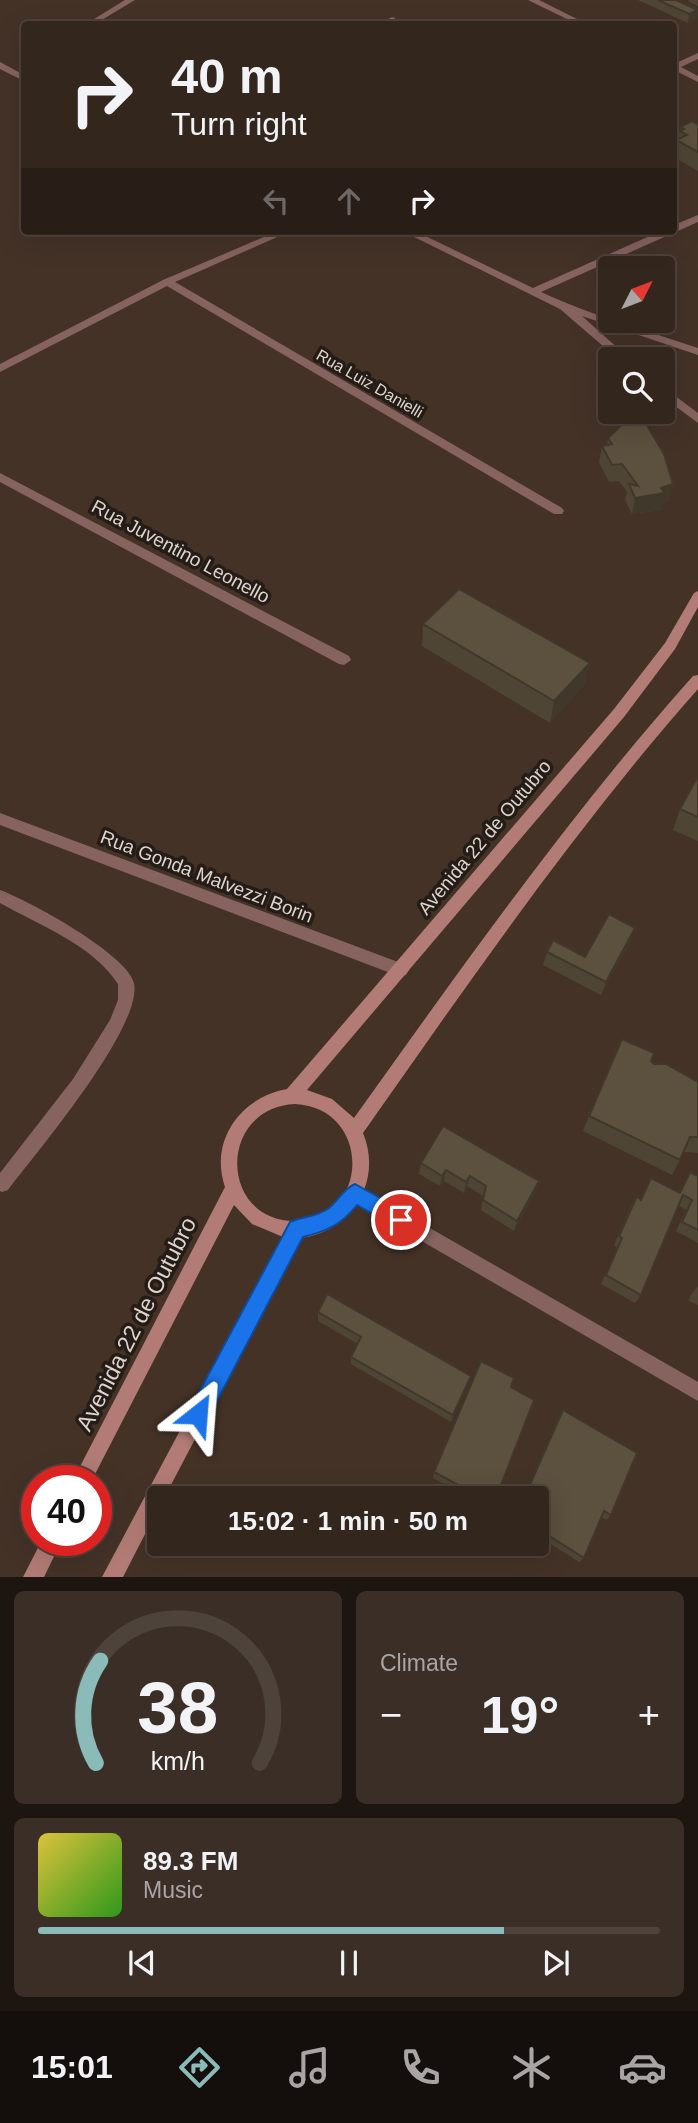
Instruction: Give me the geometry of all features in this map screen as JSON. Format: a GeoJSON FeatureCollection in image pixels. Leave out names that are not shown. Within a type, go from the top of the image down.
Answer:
{"type":"FeatureCollection","features":[{"type":"Feature","properties":{"kind":"street"},"geometry":{"type":"LineString","coordinates":[[95,21],[131,0]]}},
{"type":"Feature","properties":{"kind":"street"},"geometry":{"type":"LineString","coordinates":[[532,0],[577,21]]}},
{"type":"Feature","properties":{"kind":"street"},"geometry":{"type":"LineString","coordinates":[[677,66],[698,57]]}},
{"type":"Feature","properties":{"kind":"street"},"geometry":{"type":"LineString","coordinates":[[0,65],[21,76]]}},
{"type":"Feature","properties":{"kind":"street"},"geometry":{"type":"LineString","coordinates":[[10,71],[21,65]]}},
{"type":"Feature","properties":{"kind":"street"},"geometry":{"type":"LineString","coordinates":[[677,68],[698,79]]}},
{"type":"Feature","properties":{"kind":"street"},"geometry":{"type":"LineString","coordinates":[[677,228],[698,218]]}},
{"type":"Feature","properties":{"kind":"street"},"geometry":{"type":"LineString","coordinates":[[0,368],[167,282],[277,235]]}},
{"type":"Feature","properties":{"kind":"street"},"geometry":{"type":"LineString","coordinates":[[416,235],[564,307],[698,352]]}},
{"type":"Feature","properties":{"kind":"street"},"geometry":{"type":"LineString","coordinates":[[535,291],[660,235]]}},
{"type":"Feature","properties":{"kind":"street","name":"Rua Luiz Danielli"},"geometry":{"type":"LineString","coordinates":[[167,282],[558,511]]}},
{"type":"Feature","properties":{"kind":"street"},"geometry":{"type":"LineString","coordinates":[[564,307],[611,347]]}},
{"type":"Feature","properties":{"kind":"street"},"geometry":{"type":"LineString","coordinates":[[675,401],[698,419]]}},
{"type":"Feature","properties":{"kind":"street","name":"Rua Juventino Leonello"},"geometry":{"type":"LineString","coordinates":[[0,477],[344,660]]}},
{"type":"Feature","properties":{"kind":"street","name":"Avenida 22 de Outubro"},"geometry":{"type":"LineString","coordinates":[[90,1465],[233,1189],[228,1167],[229,1155],[242,1124],[258,1108],[290,1097],[401,970],[619,713],[670,646],[698,596]]}},
{"type":"Feature","properties":{"kind":"street"},"geometry":{"type":"LineString","coordinates":[[355,1130],[518,901],[650,734],[692,696],[698,680]]}},
{"type":"Feature","properties":{"kind":"street","name":"Rua Gonda Malvezzi Borin"},"geometry":{"type":"LineString","coordinates":[[0,819],[401,970]]}},
{"type":"Feature","properties":{"kind":"street"},"geometry":{"type":"LineString","coordinates":[[0,896],[108,960],[122,976],[128,993],[121,1018],[103,1050],[2,1184]]}},
{"type":"Feature","properties":{"kind":"street"},"geometry":{"type":"LineString","coordinates":[[233,1189],[252,1214],[281,1227],[296,1228],[324,1222],[337,1215],[355,1193],[363,1167],[355,1130],[334,1108],[313,1099],[290,1097]]}},
{"type":"Feature","properties":{"kind":"street"},"geometry":{"type":"LineString","coordinates":[[355,1193],[698,1392]]}},
{"type":"Feature","properties":{"kind":"street"},"geometry":{"type":"LineString","coordinates":[[112,1577],[296,1228]]}},
{"type":"Feature","properties":{"kind":"street"},"geometry":{"type":"LineString","coordinates":[[33,1577],[44,1556]]}},
{"type":"Feature","properties":{"kind":"building"},"geometry":{"type":"Polygon","coordinates":[[[658,0],[676,0],[698,10],[689,14],[658,0]]]}},
{"type":"Feature","properties":{"kind":"building"},"geometry":{"type":"Polygon","coordinates":[[[692,121],[698,125],[698,152],[677,141],[687,135],[680,131],[684,129],[680,127],[692,121]]]}},
{"type":"Feature","properties":{"kind":"building"},"geometry":{"type":"Polygon","coordinates":[[[623,424],[646,424],[664,454],[673,484],[661,488],[665,493],[635,498],[629,484],[638,486],[622,464],[612,465],[602,446],[612,444],[608,438],[623,424]]]}},
{"type":"Feature","properties":{"kind":"building"},"geometry":{"type":"Polygon","coordinates":[[[459,589],[590,663],[554,701],[423,624],[459,589]]]}},
{"type":"Feature","properties":{"kind":"building"},"geometry":{"type":"Polygon","coordinates":[[[698,776],[698,817],[680,809],[698,776]]]}},
{"type":"Feature","properties":{"kind":"building"},"geometry":{"type":"Polygon","coordinates":[[[609,914],[635,928],[606,982],[547,952],[553,940],[585,957],[609,914]]]}},
{"type":"Feature","properties":{"kind":"building"},"geometry":{"type":"Polygon","coordinates":[[[622,1039],[654,1053],[651,1061],[654,1064],[666,1064],[698,1082],[698,1137],[690,1137],[680,1160],[589,1116],[622,1039]]]}},
{"type":"Feature","properties":{"kind":"building"},"geometry":{"type":"Polygon","coordinates":[[[443,1126],[539,1181],[517,1221],[483,1200],[486,1186],[470,1176],[466,1182],[446,1170],[442,1176],[421,1163],[443,1126]]]}},
{"type":"Feature","properties":{"kind":"building"},"geometry":{"type":"Polygon","coordinates":[[[690,1172],[698,1176],[698,1230],[682,1222],[692,1200],[683,1195],[641,1295],[606,1275],[622,1238],[619,1236],[637,1196],[641,1200],[651,1178],[680,1193],[690,1172]]]}},
{"type":"Feature","properties":{"kind":"building"},"geometry":{"type":"Polygon","coordinates":[[[327,1294],[471,1376],[453,1415],[351,1357],[361,1337],[318,1312],[327,1294]]]}},
{"type":"Feature","properties":{"kind":"building"},"geometry":{"type":"Polygon","coordinates":[[[481,1361],[514,1378],[511,1387],[534,1400],[501,1486],[460,1486],[434,1472],[481,1361]]]}},
{"type":"Feature","properties":{"kind":"building"},"geometry":{"type":"Polygon","coordinates":[[[563,1410],[637,1453],[611,1515],[604,1511],[584,1558],[549,1536],[549,1486],[529,1486],[563,1410]]]}},
{"type":"Feature","properties":{"kind":"route"},"geometry":{"type":"LineString","coordinates":[[198,1414],[296,1228],[311,1227],[337,1215],[355,1193],[401,1220]]}}]}
